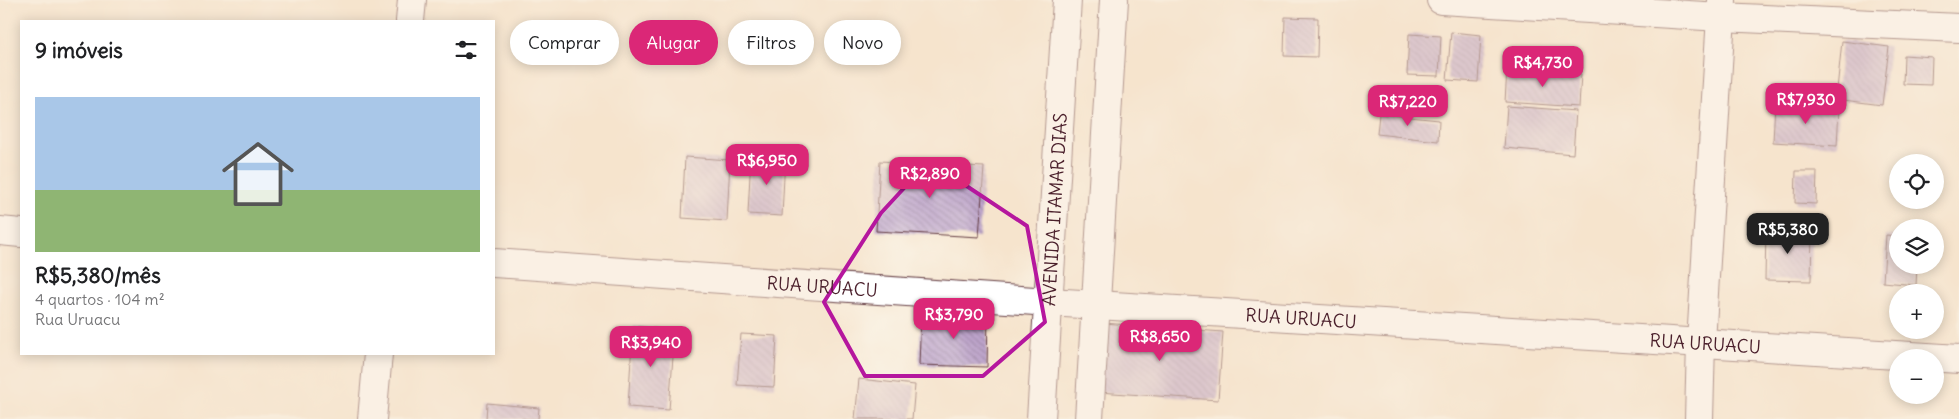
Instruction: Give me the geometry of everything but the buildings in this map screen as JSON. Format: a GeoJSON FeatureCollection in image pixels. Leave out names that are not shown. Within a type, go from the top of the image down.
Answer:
{"type":"FeatureCollection","features":[{"type":"Feature","properties":{"kind":"street"},"geometry":{"type":"LineString","coordinates":[[410,20],[412,0]]}},
{"type":"Feature","properties":{"kind":"street","name":"AVENIDA ITAMAR DIAS"},"geometry":{"type":"LineString","coordinates":[[1041,419],[1067,0]]}},
{"type":"Feature","properties":{"kind":"street"},"geometry":{"type":"LineString","coordinates":[[1089,419],[1114,0]]}},
{"type":"Feature","properties":{"kind":"street"},"geometry":{"type":"LineString","coordinates":[[1442,0],[1721,8],[1959,28]]}},
{"type":"Feature","properties":{"kind":"street"},"geometry":{"type":"LineString","coordinates":[[1699,419],[1701,342],[1721,8]]}},
{"type":"Feature","properties":{"kind":"street"},"geometry":{"type":"LineString","coordinates":[[0,231],[20,233]]}},
{"type":"Feature","properties":{"kind":"street","name":"RUA URUACU"},"geometry":{"type":"LineString","coordinates":[[495,262],[1049,302],[1959,359]]}},
{"type":"Feature","properties":{"kind":"street"},"geometry":{"type":"LineString","coordinates":[[372,419],[378,355]]}},
{"type":"Feature","properties":{"kind":"highlighted area"},"geometry":{"type":"Polygon","coordinates":[[[929,161],[1027,226],[1045,322],[983,376],[865,376],[824,302],[881,213],[929,161]]]}}]}
